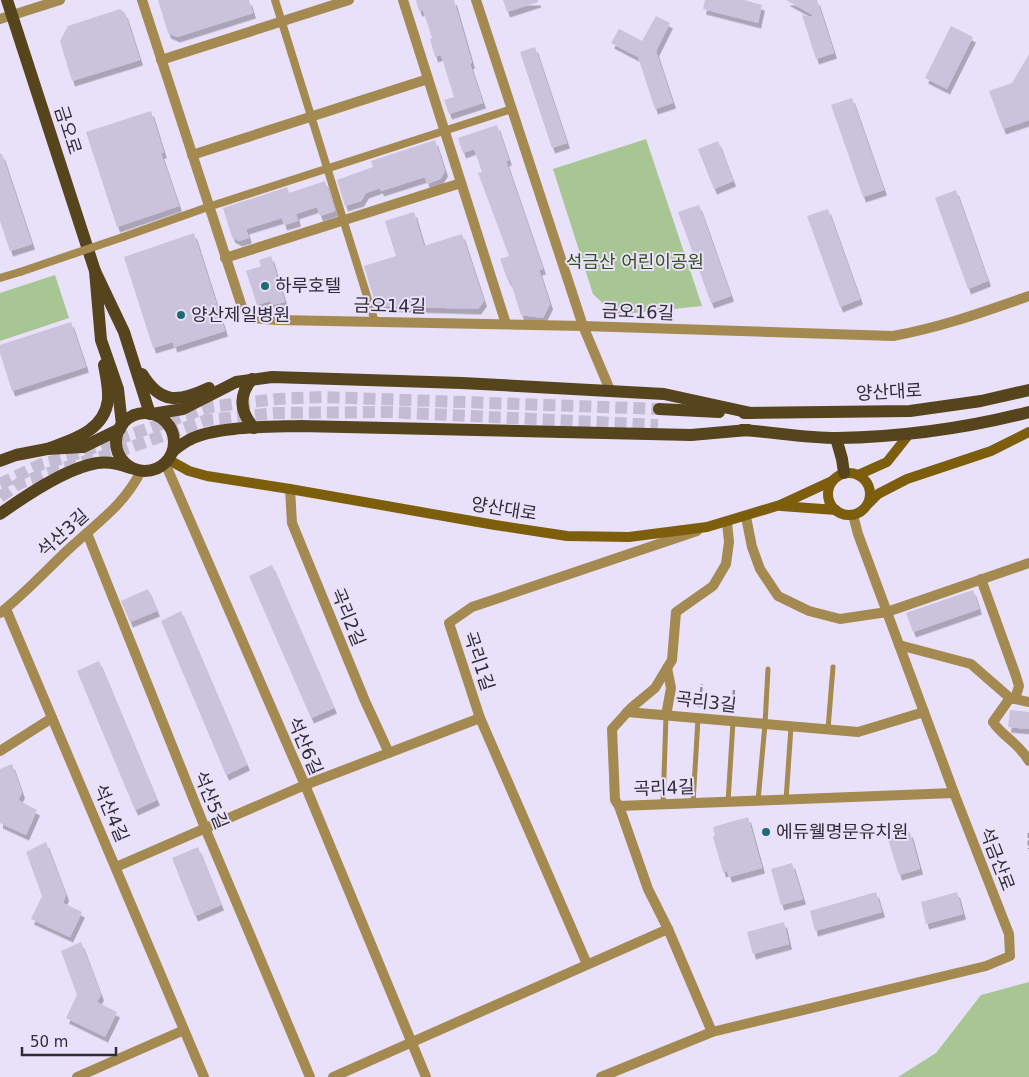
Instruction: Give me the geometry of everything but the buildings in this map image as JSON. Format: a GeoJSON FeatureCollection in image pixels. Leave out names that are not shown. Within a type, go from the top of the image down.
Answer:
{"type":"FeatureCollection","features":[{"type":"Feature","properties":{"kind":"main road","name":"금오로"},"geometry":{"type":"LineString","coordinates":[[7,0],[6,17],[95,271],[124,332],[151,414]]}},
{"type":"Feature","properties":{"kind":"main road","name":"금오로"},"geometry":{"type":"LineString","coordinates":[[95,271],[101,340],[118,389],[121,427]]}},
{"type":"Feature","properties":{"kind":"main road"},"geometry":{"type":"LineString","coordinates":[[0,461],[16,455],[47,449],[76,438],[90,431],[95,426],[106,410],[108,390],[101,340]]}},
{"type":"Feature","properties":{"kind":"main road"},"geometry":{"type":"LineString","coordinates":[[132,358],[153,389],[168,398],[177,399],[186,398],[211,387],[252,379],[272,377],[334,378],[664,394],[751,413]]}},
{"type":"Feature","properties":{"kind":"main road"},"geometry":{"type":"LineString","coordinates":[[252,379],[245,387],[241,405],[246,418],[254,428]]}},
{"type":"Feature","properties":{"kind":"main road"},"geometry":{"type":"LineString","coordinates":[[47,449],[84,447],[121,427],[135,415],[167,413],[188,407],[236,382]]}},
{"type":"Feature","properties":{"kind":"main road","name":"양산대로"},"geometry":{"type":"LineString","coordinates":[[659,409],[751,413],[910,411],[981,401],[1029,390]]}},
{"type":"Feature","properties":{"kind":"main road"},"geometry":{"type":"LineString","coordinates":[[658,425],[748,430],[836,438],[910,433],[985,423],[1029,412]]}},
{"type":"Feature","properties":{"kind":"main road"},"geometry":{"type":"LineString","coordinates":[[151,414],[161,418],[168,424],[172,432],[174,442],[169,458]]}},
{"type":"Feature","properties":{"kind":"main road"},"geometry":{"type":"LineString","coordinates":[[0,514],[52,481],[80,468],[110,463],[137,470],[158,468],[188,440],[210,433],[254,428],[300,426],[691,435],[748,430]]}},
{"type":"Feature","properties":{"kind":"main road"},"geometry":{"type":"LineString","coordinates":[[121,427],[117,438],[120,456],[126,464],[137,470]]}},
{"type":"Feature","properties":{"kind":"main road"},"geometry":{"type":"LineString","coordinates":[[868,504],[870,490],[864,478],[851,473],[844,473],[832,481],[828,493],[829,500],[841,514],[853,515],[859,513],[868,504],[878,494],[907,479],[991,451],[1029,432]]}},
{"type":"Feature","properties":{"kind":"main road"},"geometry":{"type":"LineString","coordinates":[[858,475],[887,462],[910,433]]}},
{"type":"Feature","properties":{"kind":"main road"},"geometry":{"type":"LineString","coordinates":[[836,438],[844,473]]}},
{"type":"Feature","properties":{"kind":"main road","name":"양산대로"},"geometry":{"type":"LineString","coordinates":[[169,458],[189,470],[207,476],[494,526],[567,536],[630,538],[707,527],[746,517],[780,505],[832,481]]}},
{"type":"Feature","properties":{"kind":"main road"},"geometry":{"type":"LineString","coordinates":[[780,505],[836,510]]}},
{"type":"Feature","properties":{"kind":"street"},"geometry":{"type":"LineString","coordinates":[[6,17],[60,0]]}},
{"type":"Feature","properties":{"kind":"street","name":"금오14길"},"geometry":{"type":"LineString","coordinates":[[142,0],[225,258],[242,307],[252,318],[583,326]]}},
{"type":"Feature","properties":{"kind":"street"},"geometry":{"type":"LineString","coordinates":[[275,0],[375,322]]}},
{"type":"Feature","properties":{"kind":"street"},"geometry":{"type":"LineString","coordinates":[[161,60],[350,0]]}},
{"type":"Feature","properties":{"kind":"street"},"geometry":{"type":"LineString","coordinates":[[403,0],[506,324]]}},
{"type":"Feature","properties":{"kind":"street","name":"금오16길"},"geometry":{"type":"LineString","coordinates":[[476,0],[583,326],[893,336],[927,330],[955,322],[1029,296]]}},
{"type":"Feature","properties":{"kind":"street"},"geometry":{"type":"LineString","coordinates":[[192,155],[428,79]]}},
{"type":"Feature","properties":{"kind":"street"},"geometry":{"type":"LineString","coordinates":[[0,278],[208,207],[512,109]]}},
{"type":"Feature","properties":{"kind":"street"},"geometry":{"type":"LineString","coordinates":[[225,258],[461,183]]}},
{"type":"Feature","properties":{"kind":"street"},"geometry":{"type":"LineString","coordinates":[[583,326],[610,390]]}},
{"type":"Feature","properties":{"kind":"street","name":"석산6길"},"geometry":{"type":"LineString","coordinates":[[169,458],[426,1077]]}},
{"type":"Feature","properties":{"kind":"street","name":"석산3길"},"geometry":{"type":"LineString","coordinates":[[3,611],[116,508],[128,494],[137,470]]}},
{"type":"Feature","properties":{"kind":"street","name":"곡리2길"},"geometry":{"type":"LineString","coordinates":[[290,489],[292,523],[365,701],[389,753]]}},
{"type":"Feature","properties":{"kind":"street","name":"석금산로"},"geometry":{"type":"LineString","coordinates":[[601,1077],[712,1032],[986,966],[1010,956],[1009,934],[954,793],[853,515]]}},
{"type":"Feature","properties":{"kind":"street"},"geometry":{"type":"LineString","coordinates":[[746,517],[752,547],[758,562],[778,596],[809,611],[840,619],[887,612],[1029,563]]}},
{"type":"Feature","properties":{"kind":"street","name":"곡리3길"},"geometry":{"type":"LineString","coordinates":[[727,522],[730,542],[726,564],[713,586],[676,612],[672,660],[667,668],[670,688],[666,716],[858,732],[924,712]]}},
{"type":"Feature","properties":{"kind":"street","name":"곡리1길"},"geometry":{"type":"LineString","coordinates":[[587,964],[480,718],[449,623],[472,607],[707,527]]}},
{"type":"Feature","properties":{"kind":"street","name":"석산5길"},"geometry":{"type":"LineString","coordinates":[[87,533],[205,828],[310,1077]]}},
{"type":"Feature","properties":{"kind":"street"},"geometry":{"type":"LineString","coordinates":[[981,579],[1019,686],[1013,699],[993,722],[997,728],[1014,742],[1029,761]]}},
{"type":"Feature","properties":{"kind":"street","name":"석산4길"},"geometry":{"type":"LineString","coordinates":[[3,611],[52,718],[204,1077]]}},
{"type":"Feature","properties":{"kind":"street"},"geometry":{"type":"LineString","coordinates":[[899,645],[971,664],[1013,699],[1029,702]]}},
{"type":"Feature","properties":{"kind":"street"},"geometry":{"type":"LineString","coordinates":[[619,806],[615,800],[612,729],[627,712],[655,688],[667,668]]}},
{"type":"Feature","properties":{"kind":"street"},"geometry":{"type":"LineString","coordinates":[[627,712],[666,716]]}},
{"type":"Feature","properties":{"kind":"street"},"geometry":{"type":"LineString","coordinates":[[0,751],[52,718]]}},
{"type":"Feature","properties":{"kind":"street"},"geometry":{"type":"LineString","coordinates":[[116,867],[305,785],[480,718]]}},
{"type":"Feature","properties":{"kind":"street","name":"곡리4길"},"geometry":{"type":"LineString","coordinates":[[712,1032],[668,930],[648,889],[619,806],[954,793]]}},
{"type":"Feature","properties":{"kind":"street"},"geometry":{"type":"LineString","coordinates":[[332,1077],[668,930]]}},
{"type":"Feature","properties":{"kind":"street"},"geometry":{"type":"LineString","coordinates":[[77,1077],[184,1030]]}},
{"type":"Feature","properties":{"kind":"lane"},"geometry":{"type":"LineString","coordinates":[[828,730],[833,667]]}},
{"type":"Feature","properties":{"kind":"lane"},"geometry":{"type":"LineString","coordinates":[[758,801],[768,669]]}},
{"type":"Feature","properties":{"kind":"lane"},"geometry":{"type":"LineString","coordinates":[[663,805],[666,716]]}},
{"type":"Feature","properties":{"kind":"lane"},"geometry":{"type":"LineString","coordinates":[[693,804],[698,719]]}},
{"type":"Feature","properties":{"kind":"lane"},"geometry":{"type":"LineString","coordinates":[[728,802],[733,722]]}},
{"type":"Feature","properties":{"kind":"lane"},"geometry":{"type":"LineString","coordinates":[[786,800],[791,726]]}},
{"type":"Feature","properties":{"kind":"path"},"geometry":{"type":"LineString","coordinates":[[698,719],[702,684]]}},
{"type":"Feature","properties":{"kind":"path"},"geometry":{"type":"LineString","coordinates":[[733,722],[734,688]]}},
{"type":"Feature","properties":{"kind":"path"},"geometry":{"type":"LineString","coordinates":[[1029,833],[1029,849]]}},
{"type":"Feature","properties":{"kind":"green space","name":"석금산 어린이공원"},"geometry":{"type":"Polygon","coordinates":[[[646,139],[702,306],[615,315],[593,294],[553,169],[646,139]]]}},
{"type":"Feature","properties":{"kind":"green space"},"geometry":{"type":"Polygon","coordinates":[[[55,275],[69,318],[0,341],[0,293],[55,275]]]}},
{"type":"Feature","properties":{"kind":"green space"},"geometry":{"type":"Polygon","coordinates":[[[1029,982],[1029,1077],[898,1077],[936,1053],[981,995],[1029,982]]]}},
{"type":"Feature","properties":{"kind":"tunnel"},"geometry":{"type":"LineString","coordinates":[[0,484],[42,464],[209,407],[277,399],[322,397],[659,409]]}},
{"type":"Feature","properties":{"kind":"tunnel"},"geometry":{"type":"LineString","coordinates":[[0,497],[20,483],[117,452],[207,420],[276,413],[387,412],[658,425]]}},
{"type":"Feature","properties":{"kind":"place","name":"하루호텔"},"geometry":{"type":"Point","coordinates":[265,286]}},
{"type":"Feature","properties":{"kind":"place","name":"양산제일병원"},"geometry":{"type":"Point","coordinates":[181,315]}},
{"type":"Feature","properties":{"kind":"place","name":"에듀웰명문유치원"},"geometry":{"type":"Point","coordinates":[766,832]}}]}
